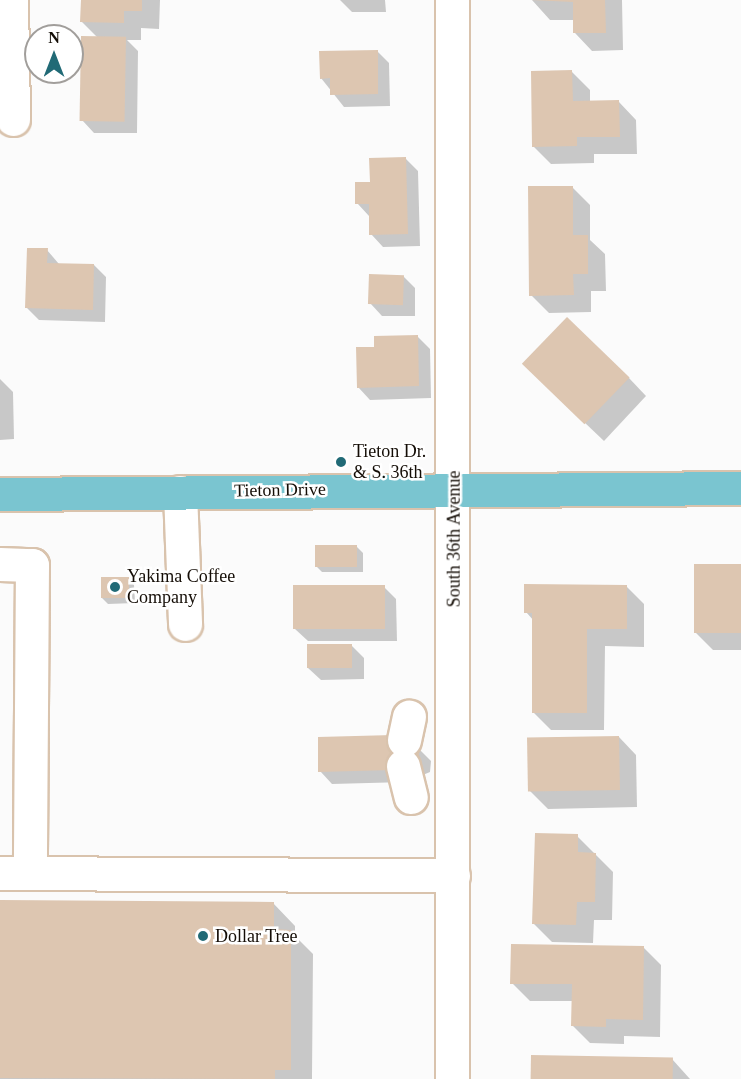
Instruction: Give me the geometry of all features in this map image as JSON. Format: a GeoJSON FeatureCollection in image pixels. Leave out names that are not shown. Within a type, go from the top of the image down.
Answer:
{"type":"FeatureCollection","features":[{"type":"Feature","properties":{"kind":"main road","name":"Tieton Drive"},"geometry":{"type":"LineString","coordinates":[[0,494],[455,488],[741,488]]}},
{"type":"Feature","properties":{"kind":"street"},"geometry":{"type":"LineString","coordinates":[[11,0],[13,118]]}},
{"type":"Feature","properties":{"kind":"street","name":"South 36th Avenue"},"geometry":{"type":"LineString","coordinates":[[452,0],[455,488],[452,1079]]}},
{"type":"Feature","properties":{"kind":"street"},"geometry":{"type":"LineString","coordinates":[[180,492],[185,624]]}},
{"type":"Feature","properties":{"kind":"street"},"geometry":{"type":"LineString","coordinates":[[0,564],[32,565],[15,873],[453,875]]}},
{"type":"Feature","properties":{"kind":"building"},"geometry":{"type":"Polygon","coordinates":[[[81,0],[142,0],[142,11],[124,11],[124,23],[80,22],[81,0]]]}},
{"type":"Feature","properties":{"kind":"building"},"geometry":{"type":"Polygon","coordinates":[[[531,0],[605,0],[606,33],[573,33],[573,2],[531,0]]]}},
{"type":"Feature","properties":{"kind":"building"},"geometry":{"type":"Polygon","coordinates":[[[84,36],[126,37],[125,122],[80,121],[80,84],[84,84],[84,36]]]}},
{"type":"Feature","properties":{"kind":"building"},"geometry":{"type":"Polygon","coordinates":[[[378,50],[378,94],[330,95],[330,78],[320,79],[319,51],[378,50]]]}},
{"type":"Feature","properties":{"kind":"building"},"geometry":{"type":"Polygon","coordinates":[[[572,70],[573,101],[619,100],[620,137],[577,137],[577,146],[532,147],[531,71],[572,70]]]}},
{"type":"Feature","properties":{"kind":"building"},"geometry":{"type":"Polygon","coordinates":[[[406,157],[408,234],[369,235],[369,204],[355,204],[355,182],[370,182],[369,158],[406,157]]]}},
{"type":"Feature","properties":{"kind":"building"},"geometry":{"type":"Polygon","coordinates":[[[528,186],[573,186],[573,235],[588,235],[588,274],[573,274],[574,295],[529,296],[528,186]]]}},
{"type":"Feature","properties":{"kind":"building"},"geometry":{"type":"Polygon","coordinates":[[[27,248],[48,248],[47,263],[94,264],[93,310],[25,308],[27,248]]]}},
{"type":"Feature","properties":{"kind":"building"},"geometry":{"type":"Polygon","coordinates":[[[369,274],[404,275],[403,305],[368,304],[369,274]]]}},
{"type":"Feature","properties":{"kind":"building"},"geometry":{"type":"Polygon","coordinates":[[[567,317],[630,377],[584,424],[522,364],[567,317]]]}},
{"type":"Feature","properties":{"kind":"building"},"geometry":{"type":"Polygon","coordinates":[[[418,335],[419,386],[357,388],[356,347],[374,347],[374,336],[418,335]]]}},
{"type":"Feature","properties":{"kind":"building"},"geometry":{"type":"Polygon","coordinates":[[[315,545],[357,545],[357,567],[315,567],[315,545]]]}},
{"type":"Feature","properties":{"kind":"building"},"geometry":{"type":"Polygon","coordinates":[[[694,564],[741,564],[741,633],[694,633],[694,564]]]}},
{"type":"Feature","properties":{"kind":"building","name":"Yakima Coffee Company"},"geometry":{"type":"Polygon","coordinates":[[[101,577],[129,577],[129,598],[101,598],[101,577]]]}},
{"type":"Feature","properties":{"kind":"building"},"geometry":{"type":"Polygon","coordinates":[[[524,584],[627,585],[627,629],[587,629],[587,713],[532,713],[532,613],[524,613],[524,584]]]}},
{"type":"Feature","properties":{"kind":"building"},"geometry":{"type":"Polygon","coordinates":[[[293,585],[385,585],[385,629],[293,629],[293,585]]]}},
{"type":"Feature","properties":{"kind":"building"},"geometry":{"type":"Polygon","coordinates":[[[307,644],[352,644],[352,668],[307,668],[307,644]]]}},
{"type":"Feature","properties":{"kind":"building"},"geometry":{"type":"Polygon","coordinates":[[[393,735],[419,747],[419,759],[393,770],[318,772],[318,737],[393,735]]]}},
{"type":"Feature","properties":{"kind":"building"},"geometry":{"type":"Polygon","coordinates":[[[619,736],[620,790],[528,792],[527,738],[619,736]]]}},
{"type":"Feature","properties":{"kind":"building"},"geometry":{"type":"Polygon","coordinates":[[[535,833],[578,834],[578,852],[596,853],[595,902],[577,902],[576,925],[532,924],[535,833]]]}},
{"type":"Feature","properties":{"kind":"building"},"geometry":{"type":"Polygon","coordinates":[[[0,900],[274,902],[274,929],[291,930],[291,1070],[275,1070],[275,1079],[0,1078],[0,900]]]}},
{"type":"Feature","properties":{"kind":"building"},"geometry":{"type":"Polygon","coordinates":[[[511,944],[644,946],[643,1020],[606,1019],[606,1027],[571,1026],[572,984],[510,984],[511,944]]]}},
{"type":"Feature","properties":{"kind":"building"},"geometry":{"type":"Polygon","coordinates":[[[531,1055],[673,1057],[673,1079],[531,1079],[531,1055]]]}},
{"type":"Feature","properties":{"kind":"place","name":"Tieton Dr. & S. 36th"},"geometry":{"type":"Point","coordinates":[341,462]}},
{"type":"Feature","properties":{"kind":"place","name":"Yakima Coffee Company"},"geometry":{"type":"Point","coordinates":[115,587]}},
{"type":"Feature","properties":{"kind":"place","name":"Dollar Tree"},"geometry":{"type":"Point","coordinates":[203,936]}}]}
